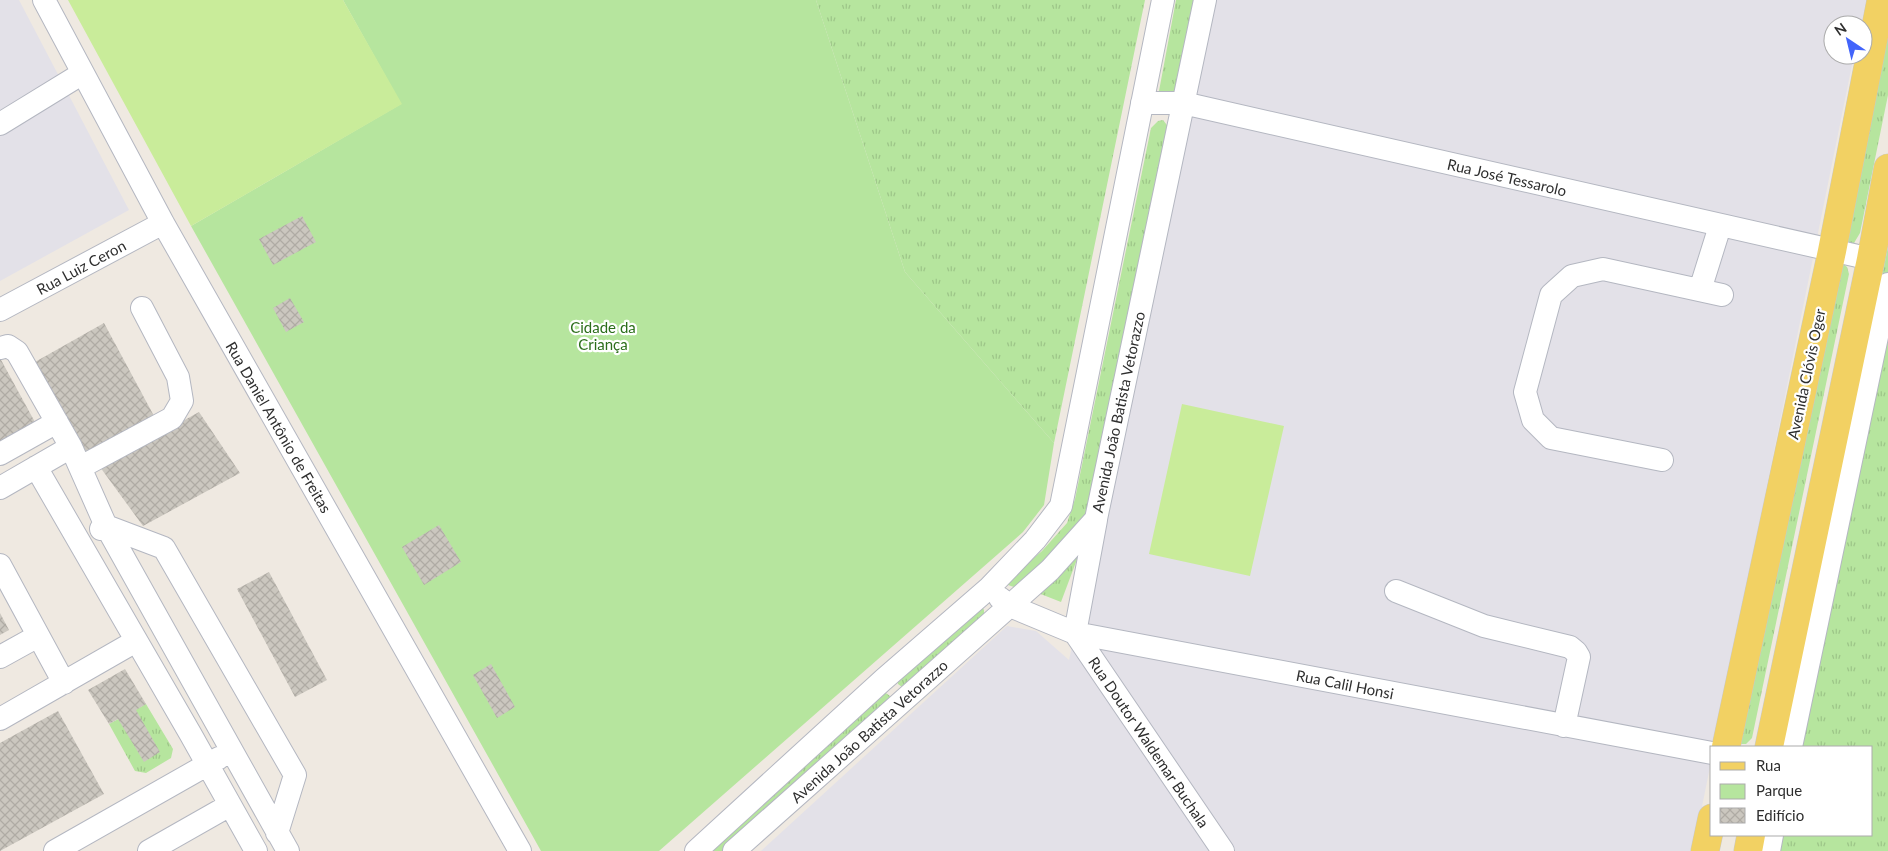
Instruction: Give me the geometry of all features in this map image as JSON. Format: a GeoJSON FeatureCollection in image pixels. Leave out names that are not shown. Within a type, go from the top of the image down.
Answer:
{"type":"FeatureCollection","features":[{"type":"Feature","properties":{"kind":"main road","name":"Avenida Clóvis Oger"},"geometry":{"type":"LineString","coordinates":[[1726,746],[1832,251],[1882,0]]}},
{"type":"Feature","properties":{"kind":"main road"},"geometry":{"type":"LineString","coordinates":[[1770,746],[1871,259],[1888,168]]}},
{"type":"Feature","properties":{"kind":"main road"},"geometry":{"type":"LineString","coordinates":[[1705,851],[1710,827]]}},
{"type":"Feature","properties":{"kind":"main road"},"geometry":{"type":"LineString","coordinates":[[1748,851],[1751,836]]}},
{"type":"Feature","properties":{"kind":"street","name":"Rua Daniel Antônio de Freitas"},"geometry":{"type":"LineString","coordinates":[[44,0],[163,223],[520,851]]}},
{"type":"Feature","properties":{"kind":"street","name":"Avenida João Batista Vetorazzo"},"geometry":{"type":"LineString","coordinates":[[696,851],[988,588],[1035,540],[1061,506],[1164,0]]}},
{"type":"Feature","properties":{"kind":"street","name":"Avenida João Batista Vetorazzo"},"geometry":{"type":"LineString","coordinates":[[734,851],[1050,570],[1096,519],[1205,0]]}},
{"type":"Feature","properties":{"kind":"street"},"geometry":{"type":"LineString","coordinates":[[0,124],[83,74]]}},
{"type":"Feature","properties":{"kind":"street","name":"Rua José Tessarolo"},"geometry":{"type":"LineString","coordinates":[[1142,103],[1183,103],[1871,259]]}},
{"type":"Feature","properties":{"kind":"street","name":"Rua Luiz Ceron"},"geometry":{"type":"LineString","coordinates":[[0,310],[163,223]]}},
{"type":"Feature","properties":{"kind":"street"},"geometry":{"type":"LineString","coordinates":[[1700,290],[1720,226]]}},
{"type":"Feature","properties":{"kind":"street"},"geometry":{"type":"LineString","coordinates":[[1662,460],[1551,438],[1533,420],[1525,392],[1551,295],[1572,276],[1603,269],[1722,295]]}},
{"type":"Feature","properties":{"kind":"street"},"geometry":{"type":"LineString","coordinates":[[1791,746],[1888,284]]}},
{"type":"Feature","properties":{"kind":"street"},"geometry":{"type":"LineString","coordinates":[[81,467],[172,418],[182,401],[178,377],[142,308]]}},
{"type":"Feature","properties":{"kind":"street"},"geometry":{"type":"LineString","coordinates":[[0,348],[8,346],[16,352],[57,422],[81,467],[106,526],[283,842]]}},
{"type":"Feature","properties":{"kind":"street"},"geometry":{"type":"LineString","coordinates":[[0,454],[57,422]]}},
{"type":"Feature","properties":{"kind":"street"},"geometry":{"type":"LineString","coordinates":[[0,488],[71,447]]}},
{"type":"Feature","properties":{"kind":"street"},"geometry":{"type":"LineString","coordinates":[[36,467],[256,851]]}},
{"type":"Feature","properties":{"kind":"street"},"geometry":{"type":"LineString","coordinates":[[1075,633],[1096,519]]}},
{"type":"Feature","properties":{"kind":"street"},"geometry":{"type":"LineString","coordinates":[[78,542],[106,526]]}},
{"type":"Feature","properties":{"kind":"street"},"geometry":{"type":"LineString","coordinates":[[106,526],[164,548],[296,775],[283,842]]}},
{"type":"Feature","properties":{"kind":"street"},"geometry":{"type":"LineString","coordinates":[[0,565],[64,683]]}},
{"type":"Feature","properties":{"kind":"street","name":"Rua Calil Honsi"},"geometry":{"type":"LineString","coordinates":[[988,588],[1010,606],[1075,633],[1710,754]]}},
{"type":"Feature","properties":{"kind":"street"},"geometry":{"type":"LineString","coordinates":[[1396,591],[1484,626],[1570,647],[1579,657],[1564,726]]}},
{"type":"Feature","properties":{"kind":"street","name":"Rua Doutor Waldemar Buchala"},"geometry":{"type":"LineString","coordinates":[[1075,633],[1223,851]]}},
{"type":"Feature","properties":{"kind":"street"},"geometry":{"type":"LineString","coordinates":[[0,657],[38,636]]}},
{"type":"Feature","properties":{"kind":"street"},"geometry":{"type":"LineString","coordinates":[[0,719],[136,641]]}},
{"type":"Feature","properties":{"kind":"street"},"geometry":{"type":"LineString","coordinates":[[884,680],[903,700]]}},
{"type":"Feature","properties":{"kind":"street"},"geometry":{"type":"LineString","coordinates":[[54,851],[232,751]]}},
{"type":"Feature","properties":{"kind":"street"},"geometry":{"type":"LineString","coordinates":[[148,851],[174,845],[230,805]]}},
{"type":"Feature","properties":{"kind":"street"},"geometry":{"type":"LineString","coordinates":[[1769,851],[1772,836]]}},
{"type":"Feature","properties":{"kind":"shaded area"},"geometry":{"type":"Polygon","coordinates":[[[0,0],[19,0],[129,210],[0,281],[0,0]]]}},
{"type":"Feature","properties":{"kind":"shaded area"},"geometry":{"type":"Polygon","coordinates":[[[1214,0],[1866,0],[1863,15],[1823,15],[1823,65],[1852,65],[1714,746],[1710,746],[1710,767],[1693,851],[761,851],[1007,626],[1036,631],[1069,660],[1214,0]]]}},
{"type":"Feature","properties":{"kind":"green space"},"geometry":{"type":"Polygon","coordinates":[[[68,0],[343,0],[402,104],[191,226],[68,0]]]}},
{"type":"Feature","properties":{"kind":"green space","name":"Cidade da Criança"},"geometry":{"type":"Polygon","coordinates":[[[343,0],[816,0],[905,272],[1054,443],[1044,505],[1023,532],[659,851],[541,851],[191,226],[401,104],[343,0]]]}},
{"type":"Feature","properties":{"kind":"green space"},"geometry":{"type":"Polygon","coordinates":[[[816,0],[1145,0],[1054,443],[905,272],[816,0]]]}},
{"type":"Feature","properties":{"kind":"green space"},"geometry":{"type":"Polygon","coordinates":[[[1176,0],[1197,0],[1183,65],[1174,94],[1166,95],[1159,91],[1176,0]]]}},
{"type":"Feature","properties":{"kind":"green space"},"geometry":{"type":"Polygon","coordinates":[[[1888,8],[1888,95],[1860,233],[1854,243],[1847,244],[1888,8]]]}},
{"type":"Feature","properties":{"kind":"green space"},"geometry":{"type":"Polygon","coordinates":[[[1163,120],[1170,129],[1094,492],[1084,517],[1069,537],[1014,587],[1008,585],[1009,579],[1042,551],[1067,523],[1075,499],[1151,128],[1158,121],[1163,120]]]}},
{"type":"Feature","properties":{"kind":"green space"},"geometry":{"type":"Polygon","coordinates":[[[1888,247],[1888,851],[1761,851],[1765,836],[1873,836],[1873,746],[1783,746],[1888,247]]]}},
{"type":"Feature","properties":{"kind":"green space"},"geometry":{"type":"Polygon","coordinates":[[[1842,263],[1847,267],[1849,274],[1752,738],[1746,744],[1740,744],[1842,263]]]}},
{"type":"Feature","properties":{"kind":"green space"},"geometry":{"type":"Polygon","coordinates":[[[1182,404],[1284,426],[1250,576],[1149,554],[1182,404]]]}},
{"type":"Feature","properties":{"kind":"green space"},"geometry":{"type":"Polygon","coordinates":[[[1085,538],[1061,602],[1033,591],[1085,538]]]}},
{"type":"Feature","properties":{"kind":"green space"},"geometry":{"type":"Polygon","coordinates":[[[982,607],[984,614],[902,687],[898,684],[897,679],[982,607]]]}},
{"type":"Feature","properties":{"kind":"green space"},"geometry":{"type":"Polygon","coordinates":[[[883,691],[890,696],[890,700],[722,851],[705,851],[883,691]]]}},
{"type":"Feature","properties":{"kind":"green space"},"geometry":{"type":"Polygon","coordinates":[[[146,704],[173,749],[171,758],[146,773],[135,771],[109,724],[146,704]]]}},
{"type":"Feature","properties":{"kind":"building"},"geometry":{"type":"Polygon","coordinates":[[[302,216],[316,242],[273,265],[259,239],[302,216]]]}},
{"type":"Feature","properties":{"kind":"building"},"geometry":{"type":"Polygon","coordinates":[[[290,298],[304,322],[286,332],[273,308],[290,298]]]}},
{"type":"Feature","properties":{"kind":"building"},"geometry":{"type":"Polygon","coordinates":[[[104,323],[154,416],[86,455],[35,362],[104,323]]]}},
{"type":"Feature","properties":{"kind":"building"},"geometry":{"type":"Polygon","coordinates":[[[0,358],[36,424],[0,444],[0,358]]]}},
{"type":"Feature","properties":{"kind":"building"},"geometry":{"type":"Polygon","coordinates":[[[199,412],[240,473],[143,526],[100,467],[199,412]]]}},
{"type":"Feature","properties":{"kind":"building"},"geometry":{"type":"Polygon","coordinates":[[[439,525],[461,562],[424,585],[402,547],[439,525]]]}},
{"type":"Feature","properties":{"kind":"building"},"geometry":{"type":"Polygon","coordinates":[[[269,572],[327,680],[295,697],[237,589],[269,572]]]}},
{"type":"Feature","properties":{"kind":"building"},"geometry":{"type":"Polygon","coordinates":[[[0,613],[9,630],[0,635],[0,613]]]}},
{"type":"Feature","properties":{"kind":"building"},"geometry":{"type":"Polygon","coordinates":[[[491,664],[515,707],[497,718],[473,675],[491,664]]]}},
{"type":"Feature","properties":{"kind":"building"},"geometry":{"type":"Polygon","coordinates":[[[125,669],[146,704],[136,710],[160,752],[144,762],[118,719],[109,724],[88,690],[125,669]]]}},
{"type":"Feature","properties":{"kind":"building"},"geometry":{"type":"Polygon","coordinates":[[[58,711],[104,794],[0,851],[0,743],[58,711]]]}}]}
